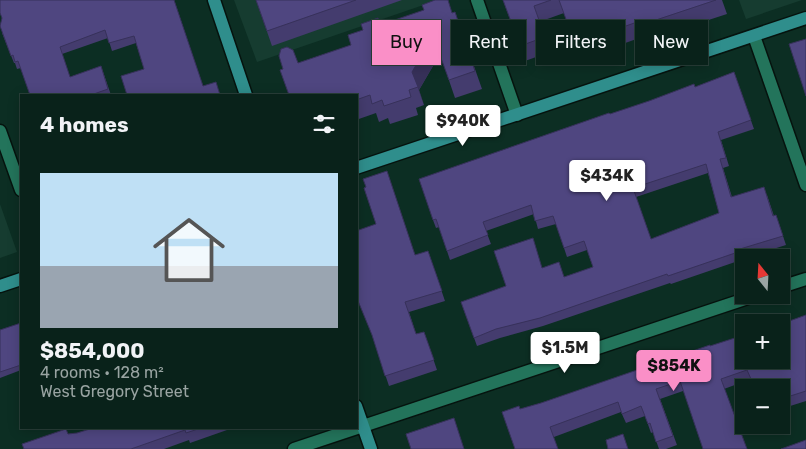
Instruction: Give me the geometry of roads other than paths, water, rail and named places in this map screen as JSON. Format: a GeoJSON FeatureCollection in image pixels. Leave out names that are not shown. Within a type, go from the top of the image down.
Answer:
{"type":"FeatureCollection","features":[{"type":"Feature","properties":{"kind":"street"},"geometry":{"type":"LineString","coordinates":[[214,0],[246,94]]}},
{"type":"Feature","properties":{"kind":"street"},"geometry":{"type":"LineString","coordinates":[[477,0],[517,114]]}},
{"type":"Feature","properties":{"kind":"street"},"geometry":{"type":"LineString","coordinates":[[358,167],[806,18]]}},
{"type":"Feature","properties":{"kind":"street"},"geometry":{"type":"LineString","coordinates":[[754,36],[806,185]]}},
{"type":"Feature","properties":{"kind":"street"},"geometry":{"type":"LineString","coordinates":[[0,131],[20,187]]}},
{"type":"Feature","properties":{"kind":"street"},"geometry":{"type":"LineString","coordinates":[[0,286],[20,279]]}},
{"type":"Feature","properties":{"kind":"street"},"geometry":{"type":"LineString","coordinates":[[790,284],[806,279]]}},
{"type":"Feature","properties":{"kind":"street"},"geometry":{"type":"LineString","coordinates":[[358,428],[735,302]]}},
{"type":"Feature","properties":{"kind":"street"},"geometry":{"type":"LineString","coordinates":[[358,412],[371,449]]}},
{"type":"Feature","properties":{"kind":"street"},"geometry":{"type":"LineString","coordinates":[[294,449],[354,429]]}}]}
